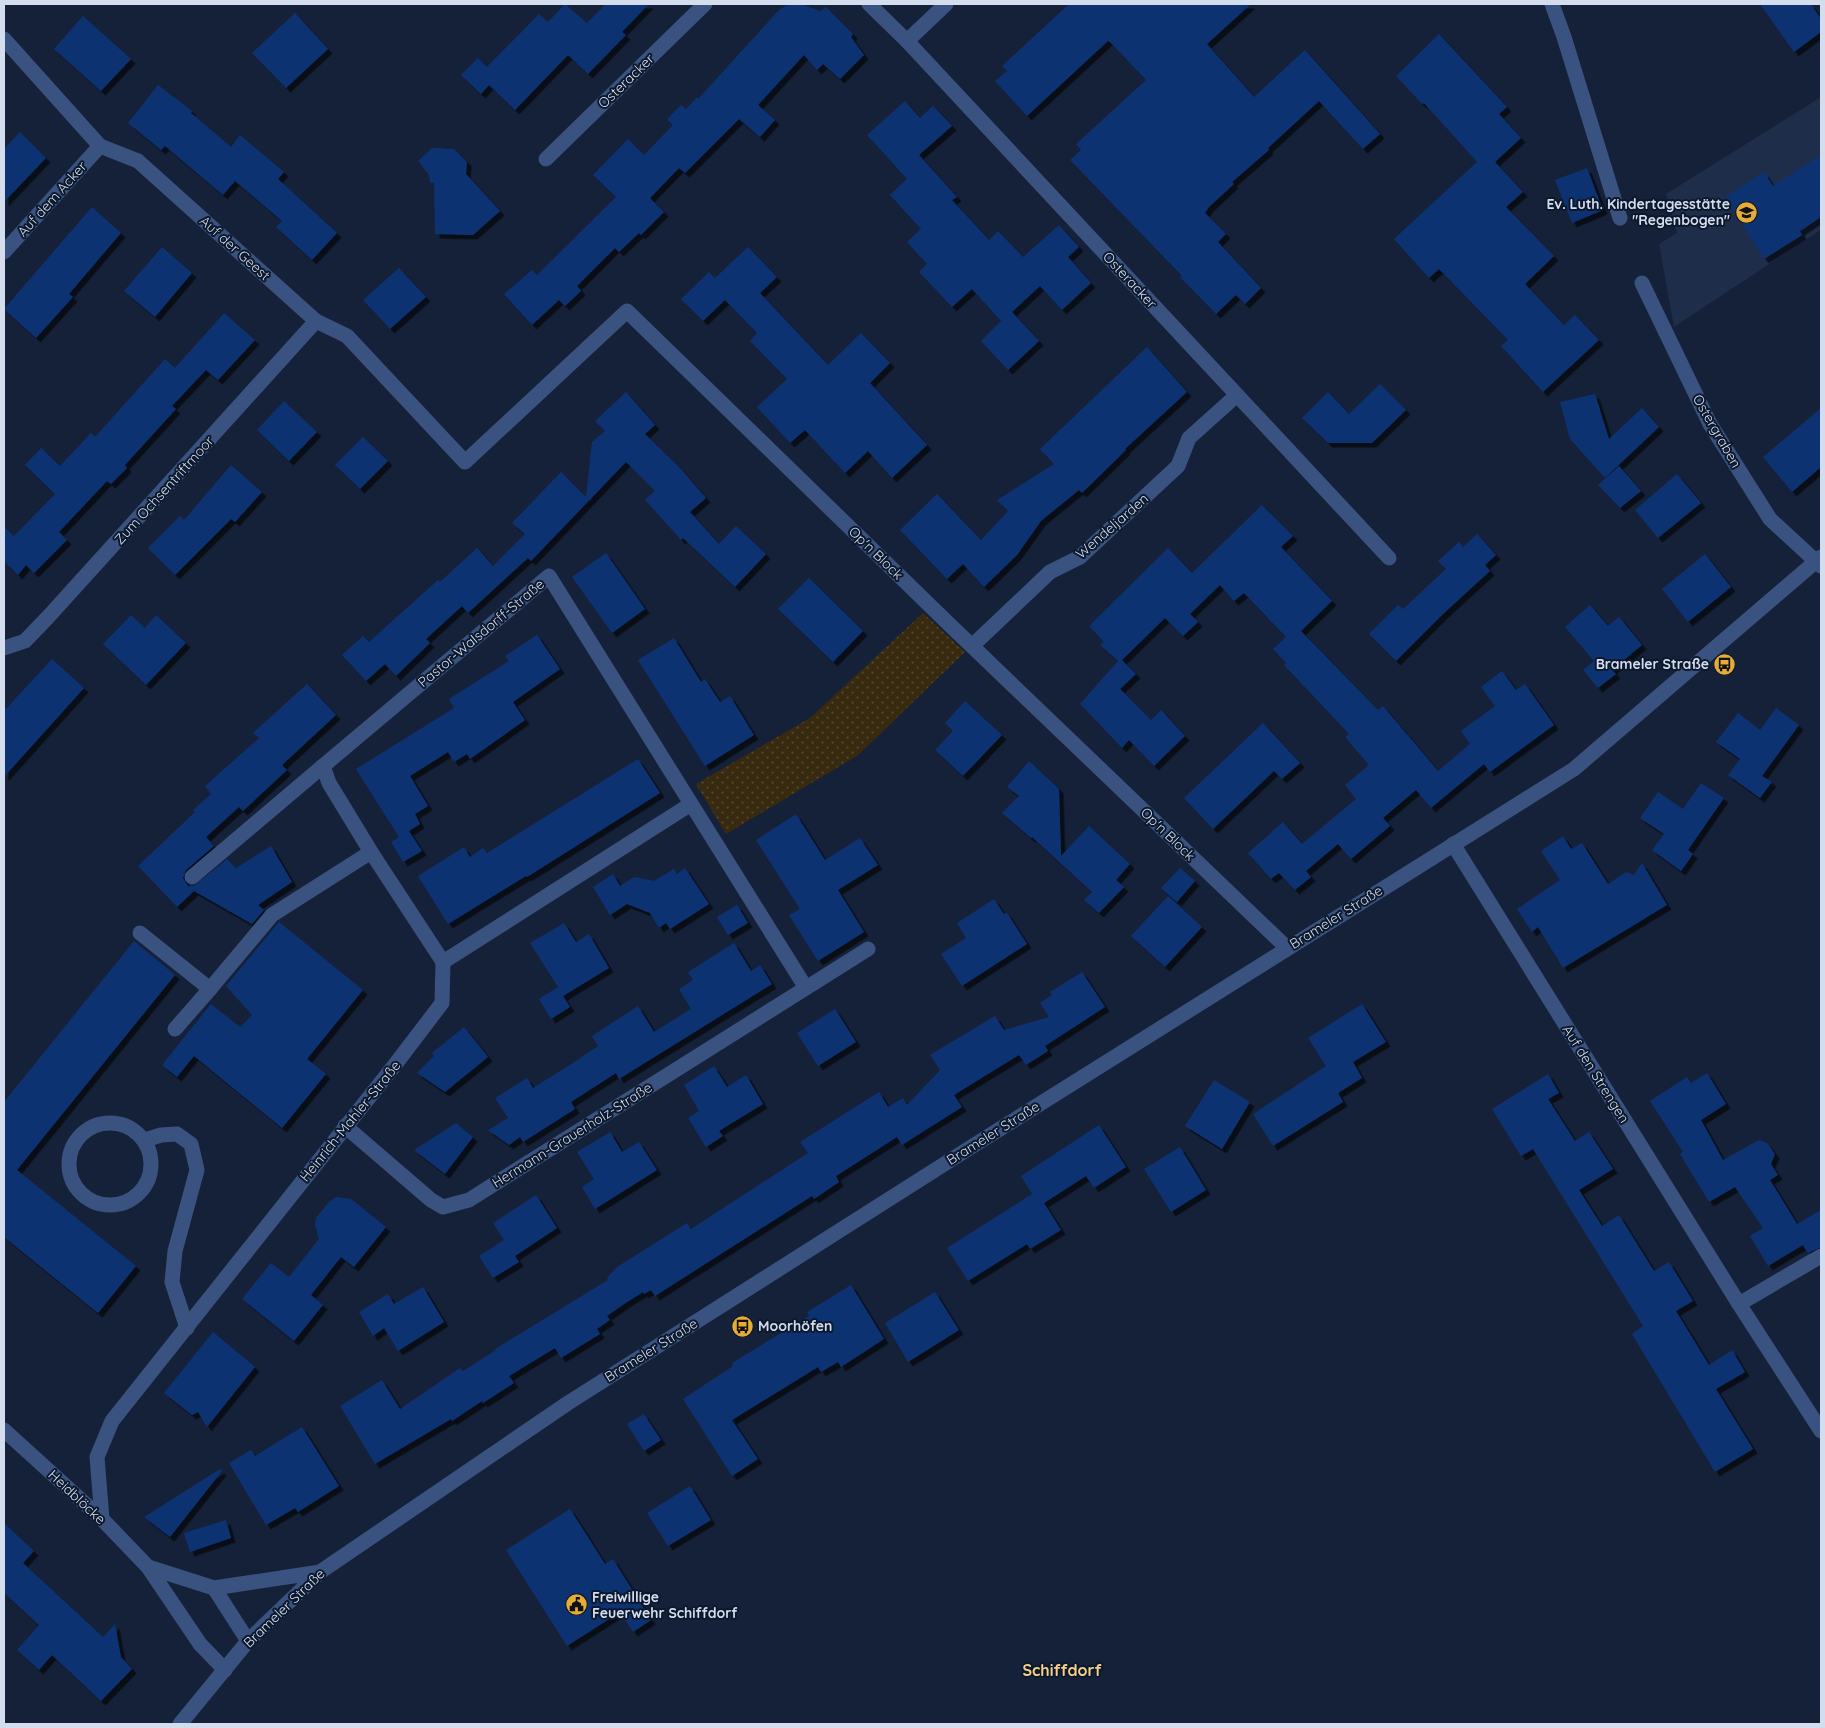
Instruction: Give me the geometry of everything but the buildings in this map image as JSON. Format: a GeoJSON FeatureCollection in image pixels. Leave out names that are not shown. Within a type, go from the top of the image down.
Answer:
{"type":"FeatureCollection","features":[{"type":"Feature","properties":{"kind":"street","name":"Osteracker"},"geometry":{"type":"LineString","coordinates":[[546,159],[705,4]]}},
{"type":"Feature","properties":{"kind":"street","name":"Osteracker"},"geometry":{"type":"LineString","coordinates":[[869,4],[907,41],[1390,558]]}},
{"type":"Feature","properties":{"kind":"street"},"geometry":{"type":"LineString","coordinates":[[907,41],[946,4]]}},
{"type":"Feature","properties":{"kind":"street"},"geometry":{"type":"LineString","coordinates":[[1552,4],[1620,218]]}},
{"type":"Feature","properties":{"kind":"street","name":"Auf der Geest"},"geometry":{"type":"LineString","coordinates":[[4,39],[100,146],[138,161],[316,321],[347,336],[465,462]]}},
{"type":"Feature","properties":{"kind":"street","name":"Auf dem Acker"},"geometry":{"type":"LineString","coordinates":[[4,252],[100,146]]}},
{"type":"Feature","properties":{"kind":"street","name":"Ostergraben"},"geometry":{"type":"LineString","coordinates":[[1642,282],[1710,424],[1770,519],[1820,562]]}},
{"type":"Feature","properties":{"kind":"street","name":"Op'n Block"},"geometry":{"type":"LineString","coordinates":[[465,462],[627,311],[1287,948]]}},
{"type":"Feature","properties":{"kind":"street","name":"Zum Ochsentriftmoor"},"geometry":{"type":"LineString","coordinates":[[4,648],[25,641],[49,616],[316,321]]}},
{"type":"Feature","properties":{"kind":"street","name":"Wendeljarden"},"geometry":{"type":"LineString","coordinates":[[972,646],[1050,572],[1080,557],[1178,466],[1189,438],[1237,395]]}},
{"type":"Feature","properties":{"kind":"street","name":"Brameler Straße"},"geometry":{"type":"LineString","coordinates":[[180,1724],[248,1641],[320,1572],[568,1403],[1287,948],[1574,769],[1820,562]]}},
{"type":"Feature","properties":{"kind":"street","name":"Pastor-Walsdorff-Straße"},"geometry":{"type":"LineString","coordinates":[[192,877],[549,576],[691,804]]}},
{"type":"Feature","properties":{"kind":"street"},"geometry":{"type":"LineString","coordinates":[[323,766],[329,783],[371,852],[443,962],[691,804],[806,988]]}},
{"type":"Feature","properties":{"kind":"street","name":"Auf den Strengen"},"geometry":{"type":"LineString","coordinates":[[1454,844],[1739,1304],[1821,1431]]}},
{"type":"Feature","properties":{"kind":"street"},"geometry":{"type":"LineString","coordinates":[[175,1029],[272,915],[371,852]]}},
{"type":"Feature","properties":{"kind":"street"},"geometry":{"type":"LineString","coordinates":[[140,934],[210,989]]}},
{"type":"Feature","properties":{"kind":"street","name":"Hermann-Grauerholz-Straße"},"geometry":{"type":"LineString","coordinates":[[345,1126],[431,1200],[442,1207],[469,1200],[868,949]]}},
{"type":"Feature","properties":{"kind":"street","name":"Heinrich-Mahler-Straße"},"geometry":{"type":"LineString","coordinates":[[102,1518],[97,1457],[112,1421],[442,1003],[443,962]]}},
{"type":"Feature","properties":{"kind":"street"},"geometry":{"type":"LineString","coordinates":[[105,1123],[119,1124],[134,1130],[145,1140],[151,1155],[151,1170],[147,1183],[136,1196],[124,1203],[108,1205],[94,1202],[82,1193],[73,1182],[70,1154],[78,1138],[88,1129],[105,1123]]}},
{"type":"Feature","properties":{"kind":"street"},"geometry":{"type":"LineString","coordinates":[[145,1140],[162,1135],[178,1134],[191,1144],[197,1170],[176,1250],[172,1282],[186,1328]]}},
{"type":"Feature","properties":{"kind":"street"},"geometry":{"type":"LineString","coordinates":[[1739,1304],[1821,1256]]}},
{"type":"Feature","properties":{"kind":"street","name":"Heidblöcke"},"geometry":{"type":"LineString","coordinates":[[4,1430],[102,1518],[148,1567],[200,1644],[225,1670]]}},
{"type":"Feature","properties":{"kind":"street","name":"Heidblöcke"},"geometry":{"type":"LineString","coordinates":[[148,1567],[214,1588],[320,1572]]}},
{"type":"Feature","properties":{"kind":"street"},"geometry":{"type":"LineString","coordinates":[[214,1588],[248,1641]]}},
{"type":"Feature","properties":{"kind":"shaded area","name":"Ev. Luth. Kindertagesstätte \"Regenbogen\""},"geometry":{"type":"Polygon","coordinates":[[[1821,97],[1821,230],[1674,327],[1659,244],[1677,233],[1666,194],[1821,97]]]}},
{"type":"Feature","properties":{"kind":"shaded area"},"geometry":{"type":"Polygon","coordinates":[[[923,613],[965,652],[857,756],[726,834],[696,784],[810,718],[923,613]]]}},
{"type":"Feature","properties":{"kind":"place","name":"Ev. Luth. Kindertagesstätte \"Regenbogen\""},"geometry":{"type":"Point","coordinates":[1746,212]}},
{"type":"Feature","properties":{"kind":"place","name":"Brameler Straße"},"geometry":{"type":"Point","coordinates":[1725,664]}},
{"type":"Feature","properties":{"kind":"place","name":"Moorhöfen"},"geometry":{"type":"Point","coordinates":[742,1326]}},
{"type":"Feature","properties":{"kind":"place","name":"Freiwillige Feuerwehr Schiffdorf"},"geometry":{"type":"Point","coordinates":[576,1605]}},
{"type":"Feature","properties":{"kind":"district","name":"Schiffdorf"},"geometry":{"type":"Point","coordinates":[1062,1670]}}]}
